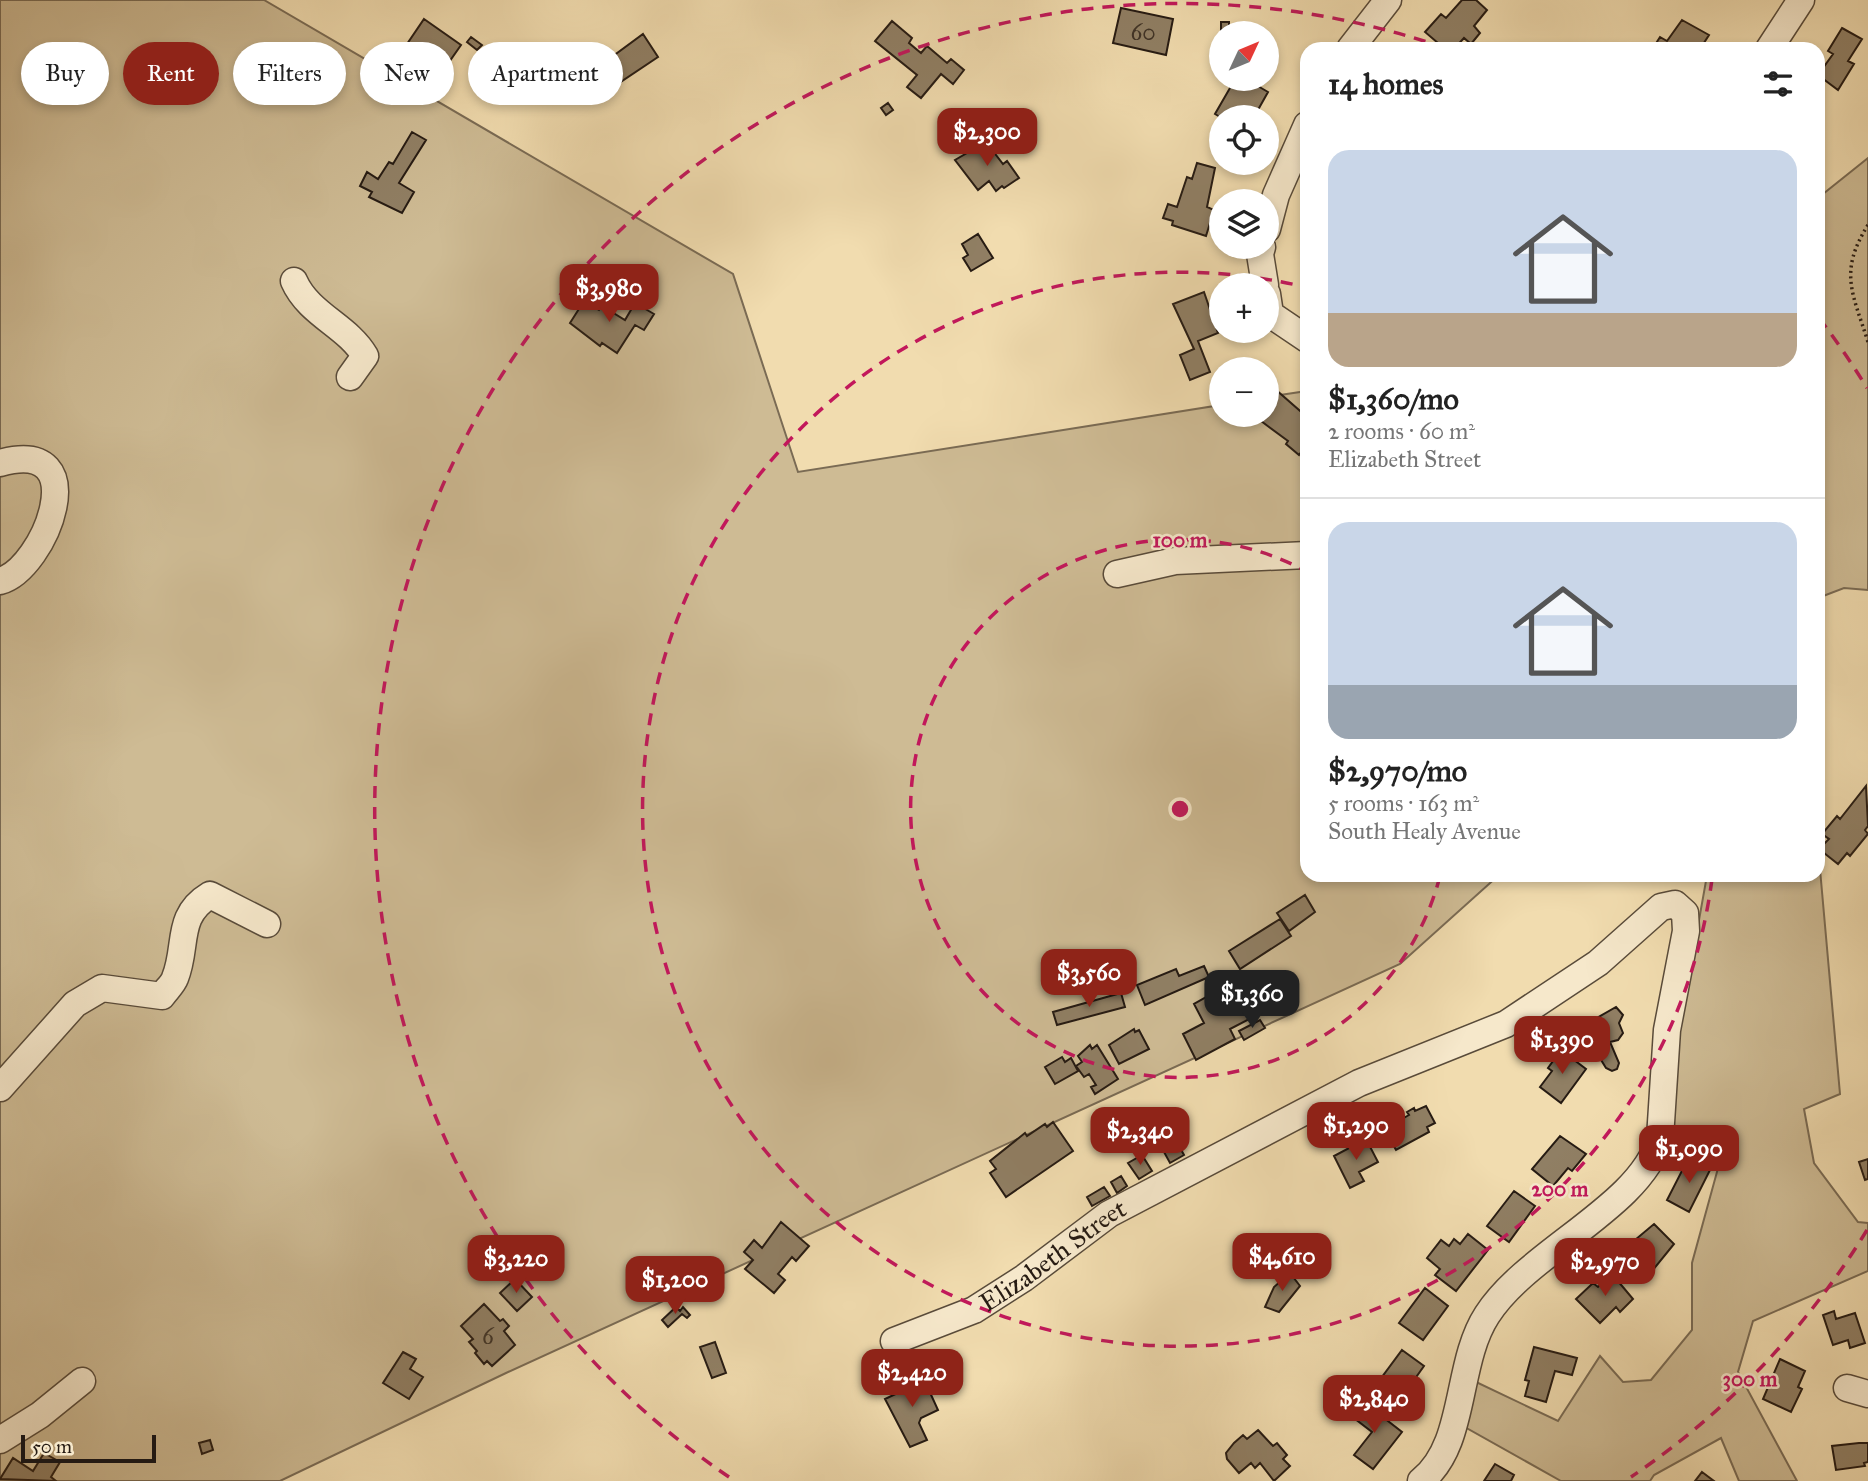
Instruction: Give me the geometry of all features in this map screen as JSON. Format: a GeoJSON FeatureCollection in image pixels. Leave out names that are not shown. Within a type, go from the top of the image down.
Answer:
{"type":"FeatureCollection","features":[{"type":"Feature","properties":{"kind":"street"},"geometry":{"type":"LineString","coordinates":[[1355,42],[1388,0]]}},
{"type":"Feature","properties":{"kind":"street"},"geometry":{"type":"LineString","coordinates":[[1774,42],[1801,0]]}},
{"type":"Feature","properties":{"kind":"street"},"geometry":{"type":"LineString","coordinates":[[1279,189],[1300,141]]}},
{"type":"Feature","properties":{"kind":"street"},"geometry":{"type":"LineString","coordinates":[[294,281],[300,295],[315,310],[357,341],[365,356],[351,377]]}},
{"type":"Feature","properties":{"kind":"street"},"geometry":{"type":"LineString","coordinates":[[1279,320],[1300,334]]}},
{"type":"Feature","properties":{"kind":"street"},"geometry":{"type":"LineString","coordinates":[[0,484],[0,464],[18,458],[40,460],[48,467],[54,498],[47,528],[35,549],[19,569],[0,581]]}},
{"type":"Feature","properties":{"kind":"street"},"geometry":{"type":"LineString","coordinates":[[1117,574],[1175,561],[1300,555]]}},
{"type":"Feature","properties":{"kind":"street"},"geometry":{"type":"LineString","coordinates":[[0,1088],[75,1004],[102,988],[162,996],[175,978],[184,927],[197,903],[210,895],[267,924]]}},
{"type":"Feature","properties":{"kind":"street","name":"Elizabeth Street"},"geometry":{"type":"LineString","coordinates":[[894,1341],[974,1310],[1024,1278],[1108,1214],[1359,1083],[1506,1024],[1598,963],[1661,907],[1668,904],[1681,907],[1685,913],[1686,931],[1667,1030],[1660,1138],[1651,1163],[1626,1189],[1522,1275],[1492,1308],[1471,1349],[1445,1450],[1421,1481]]}},
{"type":"Feature","properties":{"kind":"street"},"geometry":{"type":"LineString","coordinates":[[0,1440],[40,1415],[82,1381]]}},
{"type":"Feature","properties":{"kind":"path"},"geometry":{"type":"LineString","coordinates":[[1868,225],[1851,255],[1850,283],[1868,342]]}},
{"type":"Feature","properties":{"kind":"shaded area"},"geometry":{"type":"Polygon","coordinates":[[[0,0],[264,0],[336,42],[233,42],[233,105],[346,105],[346,48],[360,56],[360,105],[444,105],[733,274],[798,472],[1209,407],[1209,427],[1279,427],[1279,395],[1300,392],[1300,882],[1491,882],[1400,964],[506,1373],[280,1481],[0,1481],[0,0]]]}},
{"type":"Feature","properties":{"kind":"shaded area"},"geometry":{"type":"Polygon","coordinates":[[[1868,158],[1868,590],[1844,588],[1825,595],[1825,192],[1868,158]]]}},
{"type":"Feature","properties":{"kind":"shaded area"},"geometry":{"type":"Polygon","coordinates":[[[1706,882],[1821,882],[1840,1094],[1804,1109],[1814,1163],[1858,1222],[1868,1223],[1868,1271],[1753,1321],[1738,1372],[1797,1481],[1739,1481],[1721,1438],[1654,1475],[1650,1481],[1561,1481],[1463,1426],[1474,1381],[1558,1421],[1600,1356],[1623,1382],[1651,1380],[1692,1330],[1692,1263],[1720,1161],[1671,1124],[1671,1077],[1706,882]]]}},
{"type":"Feature","properties":{"kind":"building"},"geometry":{"type":"Polygon","coordinates":[[[1462,0],[1476,0],[1487,10],[1474,26],[1480,33],[1473,42],[1464,38],[1460,42],[1437,42],[1425,32],[1441,14],[1446,18],[1462,0]]]}},
{"type":"Feature","properties":{"kind":"building"},"geometry":{"type":"Polygon","coordinates":[[[1121,8],[1173,19],[1166,55],[1113,43],[1121,8]]]}},
{"type":"Feature","properties":{"kind":"building"},"geometry":{"type":"Polygon","coordinates":[[[424,19],[461,45],[454,55],[454,42],[408,42],[424,19]]]}},
{"type":"Feature","properties":{"kind":"building"},"geometry":{"type":"Polygon","coordinates":[[[1682,20],[1709,35],[1704,42],[1657,42],[1660,37],[1667,41],[1682,20]]]}},
{"type":"Feature","properties":{"kind":"building"},"geometry":{"type":"Polygon","coordinates":[[[892,21],[912,38],[909,43],[921,53],[927,46],[947,63],[951,59],[964,70],[953,84],[941,74],[921,98],[907,87],[917,75],[875,41],[892,21]]]}},
{"type":"Feature","properties":{"kind":"building"},"geometry":{"type":"Polygon","coordinates":[[[1842,28],[1862,39],[1848,61],[1854,64],[1838,90],[1825,80],[1825,65],[1833,54],[1828,51],[1842,28]]]}},
{"type":"Feature","properties":{"kind":"building"},"geometry":{"type":"Polygon","coordinates":[[[643,34],[658,57],[623,80],[623,49],[643,34]]]}},
{"type":"Feature","properties":{"kind":"building"},"geometry":{"type":"Polygon","coordinates":[[[1228,91],[1268,92],[1261,105],[1220,105],[1228,91]]]}},
{"type":"Feature","properties":{"kind":"building"},"geometry":{"type":"Polygon","coordinates":[[[888,103],[893,110],[886,115],[881,108],[888,103]]]}},
{"type":"Feature","properties":{"kind":"building"},"geometry":{"type":"Polygon","coordinates":[[[412,132],[426,140],[399,183],[414,192],[402,213],[369,197],[372,192],[360,186],[367,172],[378,179],[389,162],[393,164],[412,132]]]}},
{"type":"Feature","properties":{"kind":"building"},"geometry":{"type":"Polygon","coordinates":[[[986,142],[1003,164],[1007,161],[1019,178],[996,191],[989,181],[978,190],[955,160],[986,142]]]}},
{"type":"Feature","properties":{"kind":"building"},"geometry":{"type":"Polygon","coordinates":[[[1197,163],[1209,166],[1209,175],[1214,175],[1209,189],[1209,226],[1206,236],[1172,225],[1173,221],[1163,218],[1168,204],[1177,207],[1187,177],[1192,179],[1197,163]]]}},
{"type":"Feature","properties":{"kind":"building"},"geometry":{"type":"Polygon","coordinates":[[[978,234],[993,258],[971,271],[963,258],[968,255],[962,244],[978,234]]]}},
{"type":"Feature","properties":{"kind":"building"},"geometry":{"type":"Polygon","coordinates":[[[1204,292],[1209,307],[1209,337],[1198,341],[1209,372],[1190,380],[1180,355],[1194,349],[1173,304],[1204,292]]]}},
{"type":"Feature","properties":{"kind":"building"},"geometry":{"type":"Polygon","coordinates":[[[584,301],[599,310],[602,306],[625,320],[635,303],[654,314],[644,330],[635,325],[617,353],[602,343],[600,346],[570,323],[584,301]]]}},
{"type":"Feature","properties":{"kind":"building"},"geometry":{"type":"Polygon","coordinates":[[[1279,392],[1300,411],[1299,455],[1286,444],[1288,441],[1269,427],[1279,427],[1279,392]]]}},
{"type":"Feature","properties":{"kind":"building"},"geometry":{"type":"Polygon","coordinates":[[[1866,786],[1868,826],[1865,830],[1868,834],[1850,856],[1847,853],[1838,864],[1825,854],[1825,843],[1829,839],[1825,836],[1825,830],[1837,816],[1840,819],[1866,786]]]}},
{"type":"Feature","properties":{"kind":"building"},"geometry":{"type":"Polygon","coordinates":[[[1305,895],[1315,912],[1289,931],[1277,913],[1305,895]]]}},
{"type":"Feature","properties":{"kind":"building"},"geometry":{"type":"Polygon","coordinates":[[[1280,919],[1291,936],[1240,969],[1229,951],[1280,919]]]}},
{"type":"Feature","properties":{"kind":"building"},"geometry":{"type":"Polygon","coordinates":[[[1204,966],[1209,977],[1145,1005],[1137,985],[1176,969],[1179,976],[1204,966]]]}},
{"type":"Feature","properties":{"kind":"building"},"geometry":{"type":"Polygon","coordinates":[[[1121,993],[1125,1007],[1057,1025],[1053,1012],[1121,993]]]}},
{"type":"Feature","properties":{"kind":"building"},"geometry":{"type":"Polygon","coordinates":[[[1210,995],[1218,1011],[1247,996],[1257,1015],[1230,1029],[1235,1039],[1196,1060],[1183,1034],[1204,1023],[1194,1004],[1210,995]]]}},
{"type":"Feature","properties":{"kind":"building"},"geometry":{"type":"Polygon","coordinates":[[[1616,1007],[1623,1015],[1619,1023],[1623,1033],[1618,1040],[1610,1042],[1619,1063],[1617,1069],[1612,1071],[1606,1068],[1581,1027],[1616,1007]]]}},
{"type":"Feature","properties":{"kind":"building"},"geometry":{"type":"Polygon","coordinates":[[[1260,1020],[1265,1028],[1244,1040],[1239,1031],[1260,1020]]]}},
{"type":"Feature","properties":{"kind":"building"},"geometry":{"type":"Polygon","coordinates":[[[1134,1029],[1135,1032],[1139,1030],[1149,1049],[1119,1064],[1109,1045],[1134,1029]]]}},
{"type":"Feature","properties":{"kind":"building"},"geometry":{"type":"Polygon","coordinates":[[[1090,1045],[1092,1049],[1097,1045],[1118,1079],[1095,1094],[1091,1087],[1096,1085],[1089,1074],[1084,1077],[1076,1066],[1082,1062],[1078,1056],[1090,1045]]]}},
{"type":"Feature","properties":{"kind":"building"},"geometry":{"type":"Polygon","coordinates":[[[1561,1050],[1586,1069],[1561,1103],[1540,1087],[1552,1071],[1548,1068],[1561,1050]]]}},
{"type":"Feature","properties":{"kind":"building"},"geometry":{"type":"Polygon","coordinates":[[[1062,1057],[1065,1062],[1071,1058],[1078,1071],[1055,1084],[1045,1067],[1062,1057]]]}},
{"type":"Feature","properties":{"kind":"building"},"geometry":{"type":"Polygon","coordinates":[[[1426,1106],[1435,1123],[1427,1127],[1429,1132],[1396,1150],[1384,1129],[1409,1115],[1407,1112],[1414,1108],[1415,1111],[1426,1106]]]}},
{"type":"Feature","properties":{"kind":"building"},"geometry":{"type":"Polygon","coordinates":[[[1053,1122],[1073,1151],[1006,1197],[990,1173],[996,1169],[990,1161],[1025,1133],[1027,1136],[1053,1122]]]}},
{"type":"Feature","properties":{"kind":"building"},"geometry":{"type":"Polygon","coordinates":[[[1172,1134],[1184,1155],[1170,1163],[1158,1141],[1172,1134]]]}},
{"type":"Feature","properties":{"kind":"building"},"geometry":{"type":"Polygon","coordinates":[[[1560,1136],[1586,1154],[1572,1171],[1568,1168],[1553,1186],[1532,1169],[1560,1136]]]}},
{"type":"Feature","properties":{"kind":"building"},"geometry":{"type":"Polygon","coordinates":[[[1366,1139],[1378,1162],[1359,1172],[1364,1181],[1350,1188],[1334,1156],[1366,1139]]]}},
{"type":"Feature","properties":{"kind":"building"},"geometry":{"type":"Polygon","coordinates":[[[1142,1155],[1152,1171],[1139,1179],[1128,1163],[1142,1155]]]}},
{"type":"Feature","properties":{"kind":"building"},"geometry":{"type":"Polygon","coordinates":[[[1688,1159],[1710,1170],[1689,1212],[1667,1200],[1688,1159]]]}},
{"type":"Feature","properties":{"kind":"building"},"geometry":{"type":"Polygon","coordinates":[[[1868,1159],[1868,1179],[1865,1180],[1859,1162],[1868,1159]]]}},
{"type":"Feature","properties":{"kind":"building"},"geometry":{"type":"Polygon","coordinates":[[[1121,1176],[1127,1186],[1117,1193],[1111,1182],[1121,1176]]]}},
{"type":"Feature","properties":{"kind":"building"},"geometry":{"type":"Polygon","coordinates":[[[1104,1187],[1110,1196],[1092,1206],[1087,1197],[1104,1187]]]}},
{"type":"Feature","properties":{"kind":"building"},"geometry":{"type":"Polygon","coordinates":[[[1514,1191],[1535,1206],[1509,1242],[1487,1226],[1514,1191]]]}},
{"type":"Feature","properties":{"kind":"building"},"geometry":{"type":"Polygon","coordinates":[[[781,1222],[809,1246],[796,1261],[792,1257],[778,1274],[785,1280],[774,1293],[745,1269],[753,1260],[744,1252],[754,1240],[762,1248],[781,1222]]]}},
{"type":"Feature","properties":{"kind":"building"},"geometry":{"type":"Polygon","coordinates":[[[1654,1224],[1674,1244],[1648,1276],[1623,1250],[1654,1224]]]}},
{"type":"Feature","properties":{"kind":"building"},"geometry":{"type":"Polygon","coordinates":[[[1468,1234],[1488,1250],[1456,1291],[1435,1275],[1440,1269],[1427,1258],[1441,1240],[1449,1246],[1454,1239],[1460,1244],[1468,1234]]]}},
{"type":"Feature","properties":{"kind":"building"},"geometry":{"type":"Polygon","coordinates":[[[1290,1273],[1300,1286],[1279,1312],[1265,1307],[1274,1287],[1290,1273]]]}},
{"type":"Feature","properties":{"kind":"building"},"geometry":{"type":"Polygon","coordinates":[[[1612,1274],[1633,1299],[1620,1312],[1616,1307],[1600,1323],[1576,1299],[1593,1283],[1598,1287],[1612,1274]]]}},
{"type":"Feature","properties":{"kind":"building"},"geometry":{"type":"Polygon","coordinates":[[[515,1279],[532,1297],[517,1311],[500,1293],[515,1279]]]}},
{"type":"Feature","properties":{"kind":"building"},"geometry":{"type":"Polygon","coordinates":[[[1425,1288],[1448,1306],[1423,1340],[1399,1323],[1425,1288]]]}},
{"type":"Feature","properties":{"kind":"building"},"geometry":{"type":"Polygon","coordinates":[[[484,1304],[500,1321],[503,1319],[509,1326],[504,1331],[515,1345],[492,1366],[487,1361],[484,1364],[475,1353],[477,1351],[469,1342],[473,1339],[461,1326],[484,1304]]]}},
{"type":"Feature","properties":{"kind":"building"},"geometry":{"type":"Polygon","coordinates":[[[676,1307],[680,1311],[683,1307],[690,1315],[687,1318],[682,1314],[668,1327],[662,1320],[676,1307]]]}},
{"type":"Feature","properties":{"kind":"building"},"geometry":{"type":"Polygon","coordinates":[[[1834,1311],[1836,1319],[1855,1313],[1865,1343],[1850,1348],[1848,1340],[1833,1345],[1823,1315],[1834,1311]]]}},
{"type":"Feature","properties":{"kind":"building"},"geometry":{"type":"Polygon","coordinates":[[[715,1342],[726,1373],[712,1378],[700,1347],[715,1342]]]}},
{"type":"Feature","properties":{"kind":"building"},"geometry":{"type":"Polygon","coordinates":[[[1534,1347],[1577,1358],[1572,1375],[1555,1371],[1546,1402],[1525,1396],[1529,1381],[1525,1380],[1534,1347]]]}},
{"type":"Feature","properties":{"kind":"building"},"geometry":{"type":"Polygon","coordinates":[[[1402,1350],[1424,1366],[1399,1401],[1376,1385],[1402,1350]]]}},
{"type":"Feature","properties":{"kind":"building"},"geometry":{"type":"Polygon","coordinates":[[[403,1352],[416,1359],[410,1369],[423,1377],[409,1399],[383,1383],[403,1352]]]}},
{"type":"Feature","properties":{"kind":"building"},"geometry":{"type":"Polygon","coordinates":[[[1780,1359],[1805,1371],[1798,1387],[1802,1389],[1791,1412],[1763,1399],[1780,1359]]]}},
{"type":"Feature","properties":{"kind":"building"},"geometry":{"type":"Polygon","coordinates":[[[922,1375],[938,1410],[921,1418],[919,1423],[927,1440],[910,1447],[885,1399],[902,1391],[899,1385],[922,1375]]]}},
{"type":"Feature","properties":{"kind":"building"},"geometry":{"type":"Polygon","coordinates":[[[1361,1400],[1402,1432],[1373,1469],[1354,1455],[1372,1432],[1350,1415],[1361,1400]]]}},
{"type":"Feature","properties":{"kind":"building"},"geometry":{"type":"Polygon","coordinates":[[[1258,1430],[1273,1446],[1277,1443],[1287,1455],[1283,1459],[1290,1466],[1274,1481],[1260,1463],[1255,1468],[1251,1463],[1239,1473],[1227,1459],[1226,1453],[1234,1443],[1243,1435],[1247,1439],[1258,1430]]]}},
{"type":"Feature","properties":{"kind":"building"},"geometry":{"type":"Polygon","coordinates":[[[210,1440],[213,1450],[202,1454],[199,1443],[210,1440]]]}},
{"type":"Feature","properties":{"kind":"building"},"geometry":{"type":"Polygon","coordinates":[[[1868,1443],[1868,1462],[1864,1463],[1865,1466],[1836,1470],[1832,1446],[1868,1443]]]}},
{"type":"Feature","properties":{"kind":"building"},"geometry":{"type":"Polygon","coordinates":[[[44,1453],[60,1462],[51,1477],[56,1481],[0,1479],[13,1458],[33,1471],[44,1453]]]}},
{"type":"Feature","properties":{"kind":"building"},"geometry":{"type":"Polygon","coordinates":[[[1495,1464],[1514,1475],[1511,1481],[1484,1481],[1495,1464]]]}},
{"type":"Feature","properties":{"kind":"building"},"geometry":{"type":"Polygon","coordinates":[[[1702,1472],[1714,1481],[1695,1481],[1702,1472]]]}}]}
